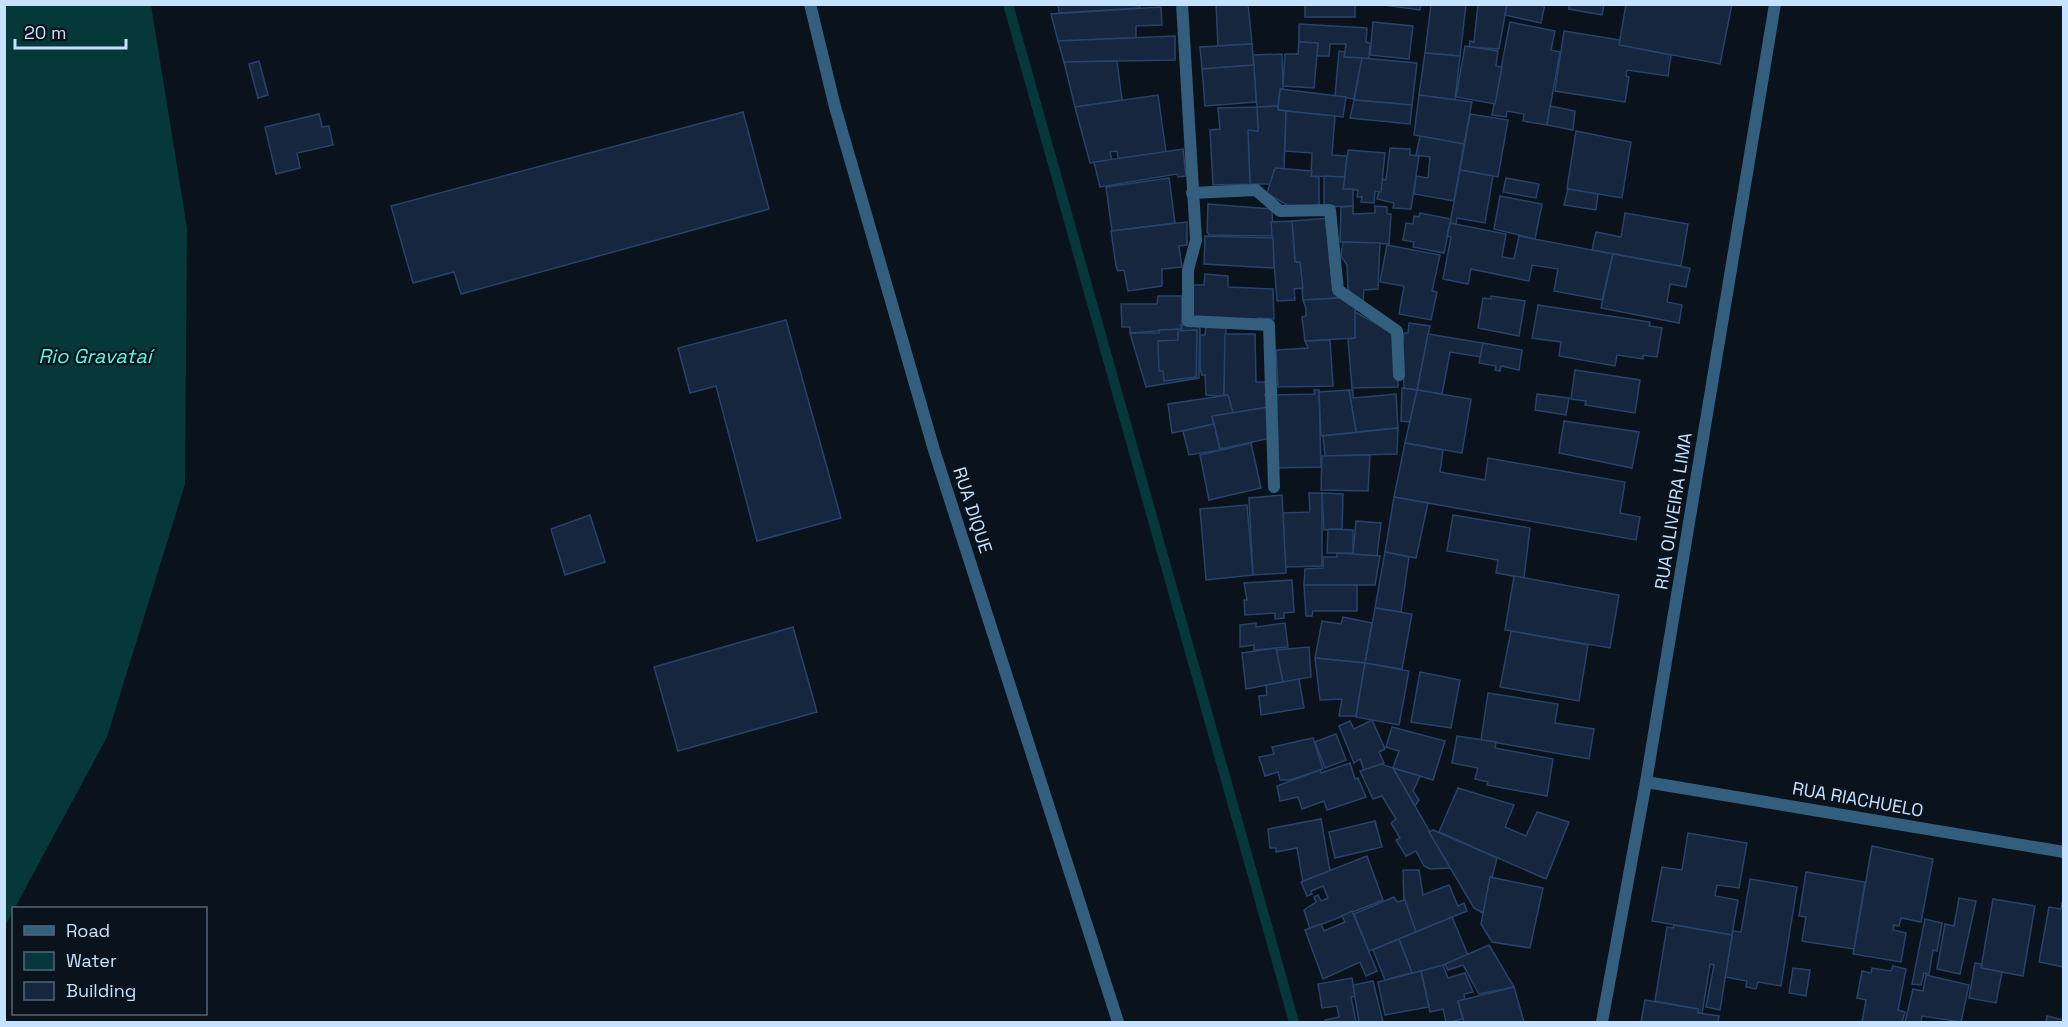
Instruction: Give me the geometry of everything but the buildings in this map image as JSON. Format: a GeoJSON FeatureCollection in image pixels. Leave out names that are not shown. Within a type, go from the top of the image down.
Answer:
{"type":"FeatureCollection","features":[{"type":"Feature","properties":{"kind":"street","name":"RUA DIQUE"},"geometry":{"type":"LineString","coordinates":[[810,4],[835,107],[934,450],[1118,1023]]}},
{"type":"Feature","properties":{"kind":"street"},"geometry":{"type":"LineString","coordinates":[[1182,4],[1196,240],[1188,270],[1188,321],[1269,326],[1274,487]]}},
{"type":"Feature","properties":{"kind":"street","name":"RUA OLIVEIRA LIMA"},"geometry":{"type":"LineString","coordinates":[[1602,1023],[1646,782],[1775,4]]}},
{"type":"Feature","properties":{"kind":"street"},"geometry":{"type":"LineString","coordinates":[[1192,193],[1256,190],[1280,211],[1330,210],[1338,290],[1397,331],[1399,375]]}},
{"type":"Feature","properties":{"kind":"street","name":"RUA RIACHUELO"},"geometry":{"type":"LineString","coordinates":[[1646,782],[2064,852]]}},
{"type":"Feature","properties":{"kind":"water","name":"Rio Gravataí"},"geometry":{"type":"Polygon","coordinates":[[[5,4],[151,5],[187,228],[185,484],[107,737],[15,907],[12,907],[12,913],[5,926],[5,4]]]}},
{"type":"Feature","properties":{"kind":"waterway"},"geometry":{"type":"LineString","coordinates":[[1008,4],[1294,1022]]}}]}
